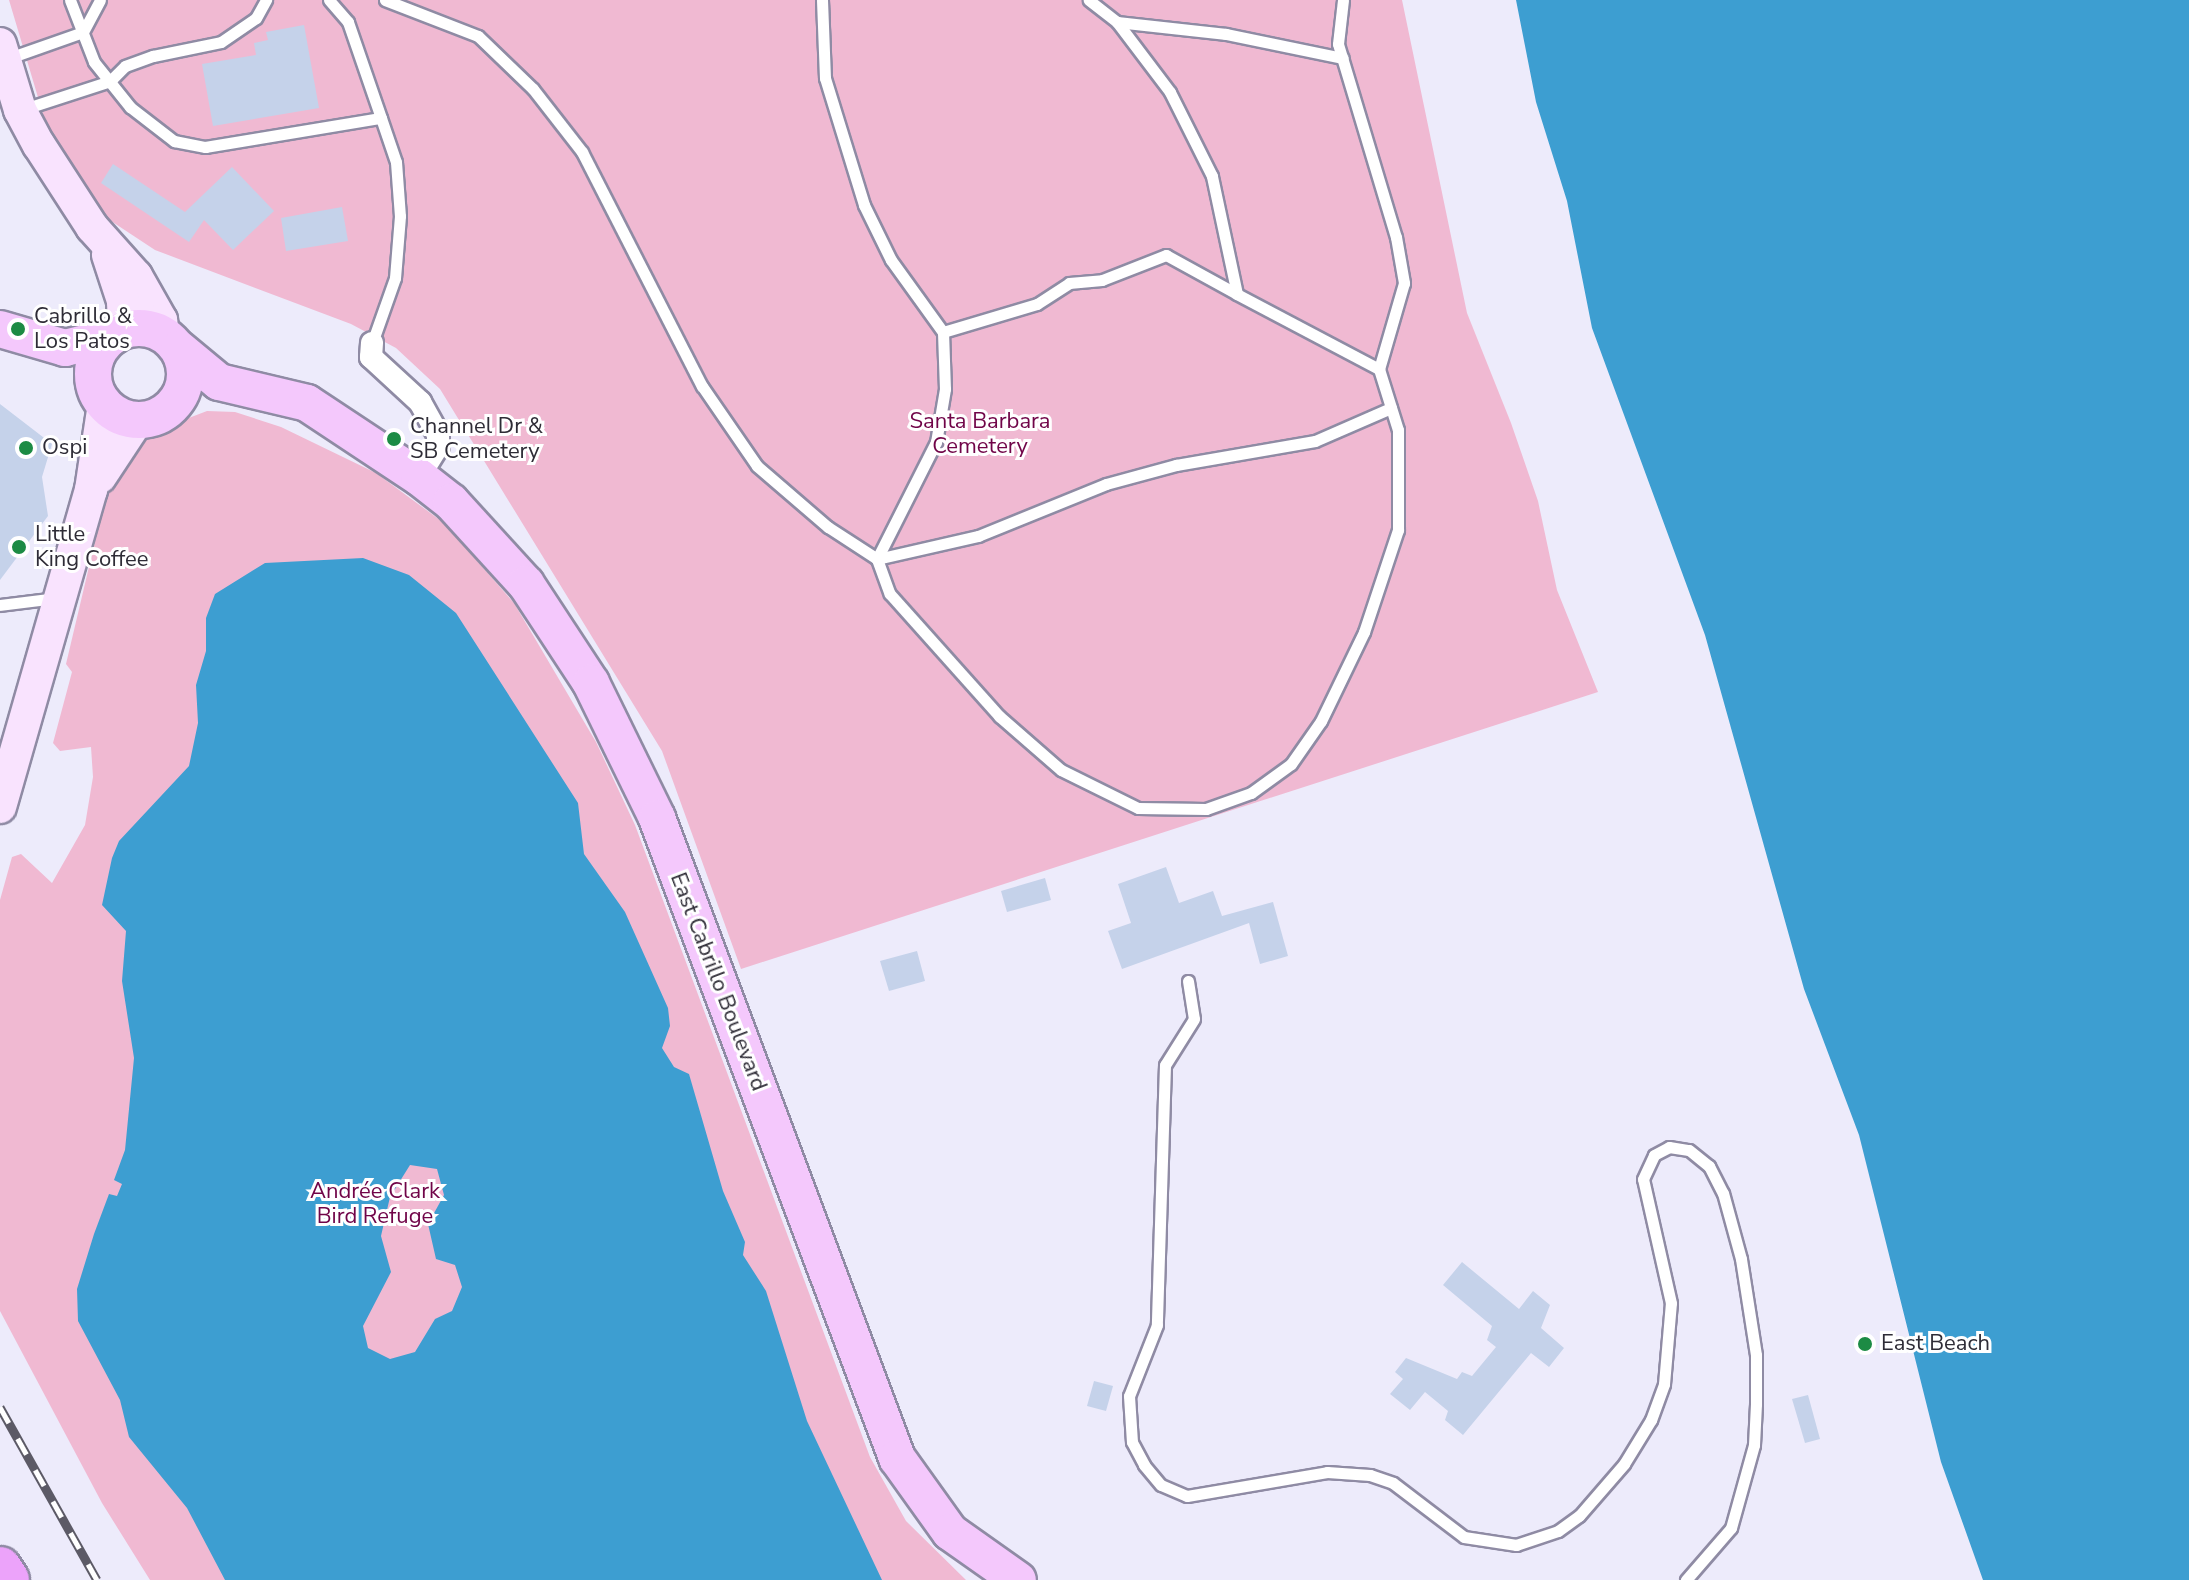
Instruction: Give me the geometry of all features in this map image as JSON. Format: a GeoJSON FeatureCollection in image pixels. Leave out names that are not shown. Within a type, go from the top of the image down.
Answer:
{"type":"FeatureCollection","features":[{"type":"Feature","properties":{"kind":"highway"},"geometry":{"type":"LineString","coordinates":[[0,1568],[8,1580]]}},
{"type":"Feature","properties":{"kind":"main road"},"geometry":{"type":"LineString","coordinates":[[2,52],[20,110],[55,173],[103,240],[136,276],[161,320],[186,376],[91,490]]}},
{"type":"Feature","properties":{"kind":"main road"},"geometry":{"type":"LineString","coordinates":[[2,789],[91,490],[99,394],[98,352],[119,333],[119,282],[103,240]]}},
{"type":"Feature","properties":{"kind":"main road"},"geometry":{"type":"LineString","coordinates":[[0,329],[65,348],[119,333],[171,342]]}},
{"type":"Feature","properties":{"kind":"main road","name":"East Cabrillo Boulevard"},"geometry":{"type":"LineString","coordinates":[[171,342],[219,382],[307,403],[343,431],[419,477],[451,502],[526,584],[624,745],[657,818],[897,1458],[950,1532],[1018,1580]]}},
{"type":"Feature","properties":{"kind":"main road"},"geometry":{"type":"LineString","coordinates":[[0,348],[99,394],[121,417],[152,416]]}},
{"type":"Feature","properties":{"kind":"main road","name":"East Cabrillo Boulevard"},"geometry":{"type":"LineString","coordinates":[[152,416],[190,405],[238,404],[343,431]]}},
{"type":"Feature","properties":{"kind":"street"},"geometry":{"type":"LineString","coordinates":[[372,343],[371,357],[420,402],[438,434],[438,446],[419,477]]}},
{"type":"Feature","properties":{"kind":"lane"},"geometry":{"type":"LineString","coordinates":[[70,0],[94,62],[130,107],[174,141],[205,147],[381,118]]}},
{"type":"Feature","properties":{"kind":"lane"},"geometry":{"type":"LineString","coordinates":[[2,52],[83,32],[100,0]]}},
{"type":"Feature","properties":{"kind":"lane"},"geometry":{"type":"LineString","coordinates":[[20,110],[110,81],[125,66],[221,42],[256,18],[266,0]]}},
{"type":"Feature","properties":{"kind":"lane"},"geometry":{"type":"LineString","coordinates":[[329,0],[348,22],[396,162],[400,216],[395,278],[372,343]]}},
{"type":"Feature","properties":{"kind":"lane"},"geometry":{"type":"LineString","coordinates":[[385,0],[478,36],[533,89],[582,152],[702,386],[757,466],[828,527],[877,559],[890,594],[999,716],[1061,770],[1138,808],[1206,809],[1251,793],[1291,764],[1321,721],[1364,632],[1398,530],[1398,430],[1379,369],[1404,283],[1396,237],[1338,44],[1343,0]]}},
{"type":"Feature","properties":{"kind":"lane"},"geometry":{"type":"LineString","coordinates":[[822,0],[825,78],[864,205],[891,260],[943,332],[945,389],[936,442],[877,559]]}},
{"type":"Feature","properties":{"kind":"lane"},"geometry":{"type":"LineString","coordinates":[[1089,0],[1117,22],[1170,92],[1212,176],[1237,294]]}},
{"type":"Feature","properties":{"kind":"lane"},"geometry":{"type":"LineString","coordinates":[[1117,22],[1226,34],[1343,58]]}},
{"type":"Feature","properties":{"kind":"lane"},"geometry":{"type":"LineString","coordinates":[[943,332],[1037,304],[1069,283],[1102,280],[1166,255],[1379,369]]}},
{"type":"Feature","properties":{"kind":"lane"},"geometry":{"type":"LineString","coordinates":[[877,559],[978,536],[1106,484],[1176,465],[1315,441],[1391,408]]}},
{"type":"Feature","properties":{"kind":"lane"},"geometry":{"type":"LineString","coordinates":[[0,605],[60,597]]}},
{"type":"Feature","properties":{"kind":"lane"},"geometry":{"type":"LineString","coordinates":[[1188,981],[1194,1019],[1165,1065],[1157,1325],[1129,1396],[1132,1442],[1144,1465],[1161,1485],[1187,1496],[1327,1472],[1370,1475],[1393,1483],[1464,1537],[1516,1545],[1558,1531],[1579,1516],[1624,1464],[1651,1420],[1664,1384],[1671,1303],[1643,1179],[1654,1155],[1669,1147],[1689,1150],[1709,1166],[1730,1220],[1756,1355],[1756,1404],[1754,1445],[1731,1528],[1686,1580]]}},
{"type":"Feature","properties":{"kind":"green space","name":"Santa Barbara Cemetery"},"geometry":{"type":"Polygon","coordinates":[[[9,0],[1402,0],[1467,313],[1538,501],[1557,590],[1598,692],[741,969],[662,751],[440,389],[396,348],[351,324],[155,250],[108,219],[85,197],[51,141],[9,0]]]}},
{"type":"Feature","properties":{"kind":"green space","name":"Andrée Clark Bird Refuge"},"geometry":{"type":"Polygon","coordinates":[[[207,411],[235,412],[281,427],[376,473],[444,523],[514,603],[596,742],[635,825],[870,1457],[906,1521],[966,1580],[150,1580],[102,1503],[0,1311],[0,900],[12,857],[21,854],[52,883],[85,825],[93,777],[91,747],[60,751],[53,743],[72,672],[66,664],[110,478],[147,434],[207,411]]]}},
{"type":"Feature","properties":{"kind":"water"},"geometry":{"type":"Polygon","coordinates":[[[1516,0],[2189,0],[2189,1580],[1983,1580],[1941,1462],[1859,1135],[1804,989],[1705,635],[1592,328],[1567,201],[1536,102],[1516,0]]]}},
{"type":"Feature","properties":{"kind":"water","name":"Andrée Clark Bird Refuge"},"geometry":{"type":"Polygon","coordinates":[[[363,558],[409,575],[456,613],[578,803],[584,854],[625,912],[668,1008],[670,1026],[662,1048],[674,1067],[689,1074],[723,1191],[745,1242],[743,1255],[766,1291],[807,1421],[882,1580],[225,1580],[187,1508],[129,1437],[120,1400],[78,1321],[77,1289],[94,1234],[109,1194],[117,1196],[122,1184],[114,1180],[125,1150],[134,1058],[122,981],[126,931],[102,905],[112,858],[119,841],[189,766],[198,723],[196,685],[206,651],[206,618],[215,594],[265,563],[363,558]],[[410,1165],[390,1197],[381,1236],[391,1272],[363,1326],[368,1348],[390,1359],[415,1352],[435,1319],[452,1311],[462,1287],[455,1265],[436,1259],[428,1224],[444,1195],[437,1169],[410,1165]]]}},
{"type":"Feature","properties":{"kind":"building"},"geometry":{"type":"Polygon","coordinates":[[[304,25],[319,108],[213,126],[202,64],[256,55],[254,43],[268,40],[266,32],[304,25]]]}},
{"type":"Feature","properties":{"kind":"building"},"geometry":{"type":"Polygon","coordinates":[[[113,164],[185,212],[232,167],[274,211],[233,250],[204,220],[189,242],[101,183],[113,164]]]}},
{"type":"Feature","properties":{"kind":"building"},"geometry":{"type":"Polygon","coordinates":[[[342,207],[348,241],[286,251],[281,218],[342,207]]]}},
{"type":"Feature","properties":{"kind":"building"},"geometry":{"type":"Polygon","coordinates":[[[0,404],[52,444],[42,477],[48,516],[0,580],[0,404]]]}},
{"type":"Feature","properties":{"kind":"building"},"geometry":{"type":"Polygon","coordinates":[[[1166,867],[1179,903],[1213,891],[1222,916],[1273,902],[1288,956],[1260,964],[1249,923],[1122,969],[1108,931],[1131,923],[1118,884],[1166,867]]]}},
{"type":"Feature","properties":{"kind":"building"},"geometry":{"type":"Polygon","coordinates":[[[1045,878],[1051,900],[1007,912],[1001,891],[1045,878]]]}},
{"type":"Feature","properties":{"kind":"building"},"geometry":{"type":"Polygon","coordinates":[[[917,951],[925,981],[889,991],[880,961],[917,951]]]}},
{"type":"Feature","properties":{"kind":"building"},"geometry":{"type":"Polygon","coordinates":[[[1462,1262],[1519,1309],[1533,1291],[1550,1305],[1541,1328],[1564,1348],[1549,1367],[1531,1353],[1463,1435],[1445,1420],[1448,1411],[1425,1392],[1410,1410],[1390,1394],[1403,1379],[1395,1372],[1406,1358],[1457,1379],[1462,1372],[1472,1376],[1496,1347],[1487,1340],[1492,1326],[1443,1285],[1462,1262]]]}},
{"type":"Feature","properties":{"kind":"building"},"geometry":{"type":"Polygon","coordinates":[[[1094,1381],[1113,1386],[1106,1411],[1087,1406],[1094,1381]]]}},
{"type":"Feature","properties":{"kind":"building"},"geometry":{"type":"Polygon","coordinates":[[[1808,1395],[1820,1439],[1805,1443],[1792,1399],[1808,1395]]]}},
{"type":"Feature","properties":{"kind":"railway"},"geometry":{"type":"LineString","coordinates":[[0,1407],[97,1580]]}},
{"type":"Feature","properties":{"kind":"place","name":"Cabrillo & Los Patos"},"geometry":{"type":"Point","coordinates":[18,329]}},
{"type":"Feature","properties":{"kind":"place","name":"Channel Dr & SB Cemetery"},"geometry":{"type":"Point","coordinates":[394,439]}},
{"type":"Feature","properties":{"kind":"place","name":"Ospi"},"geometry":{"type":"Point","coordinates":[26,448]}},
{"type":"Feature","properties":{"kind":"place","name":"Little King Coffee"},"geometry":{"type":"Point","coordinates":[19,547]}},
{"type":"Feature","properties":{"kind":"place","name":"East Beach"},"geometry":{"type":"Point","coordinates":[1865,1344]}}]}
